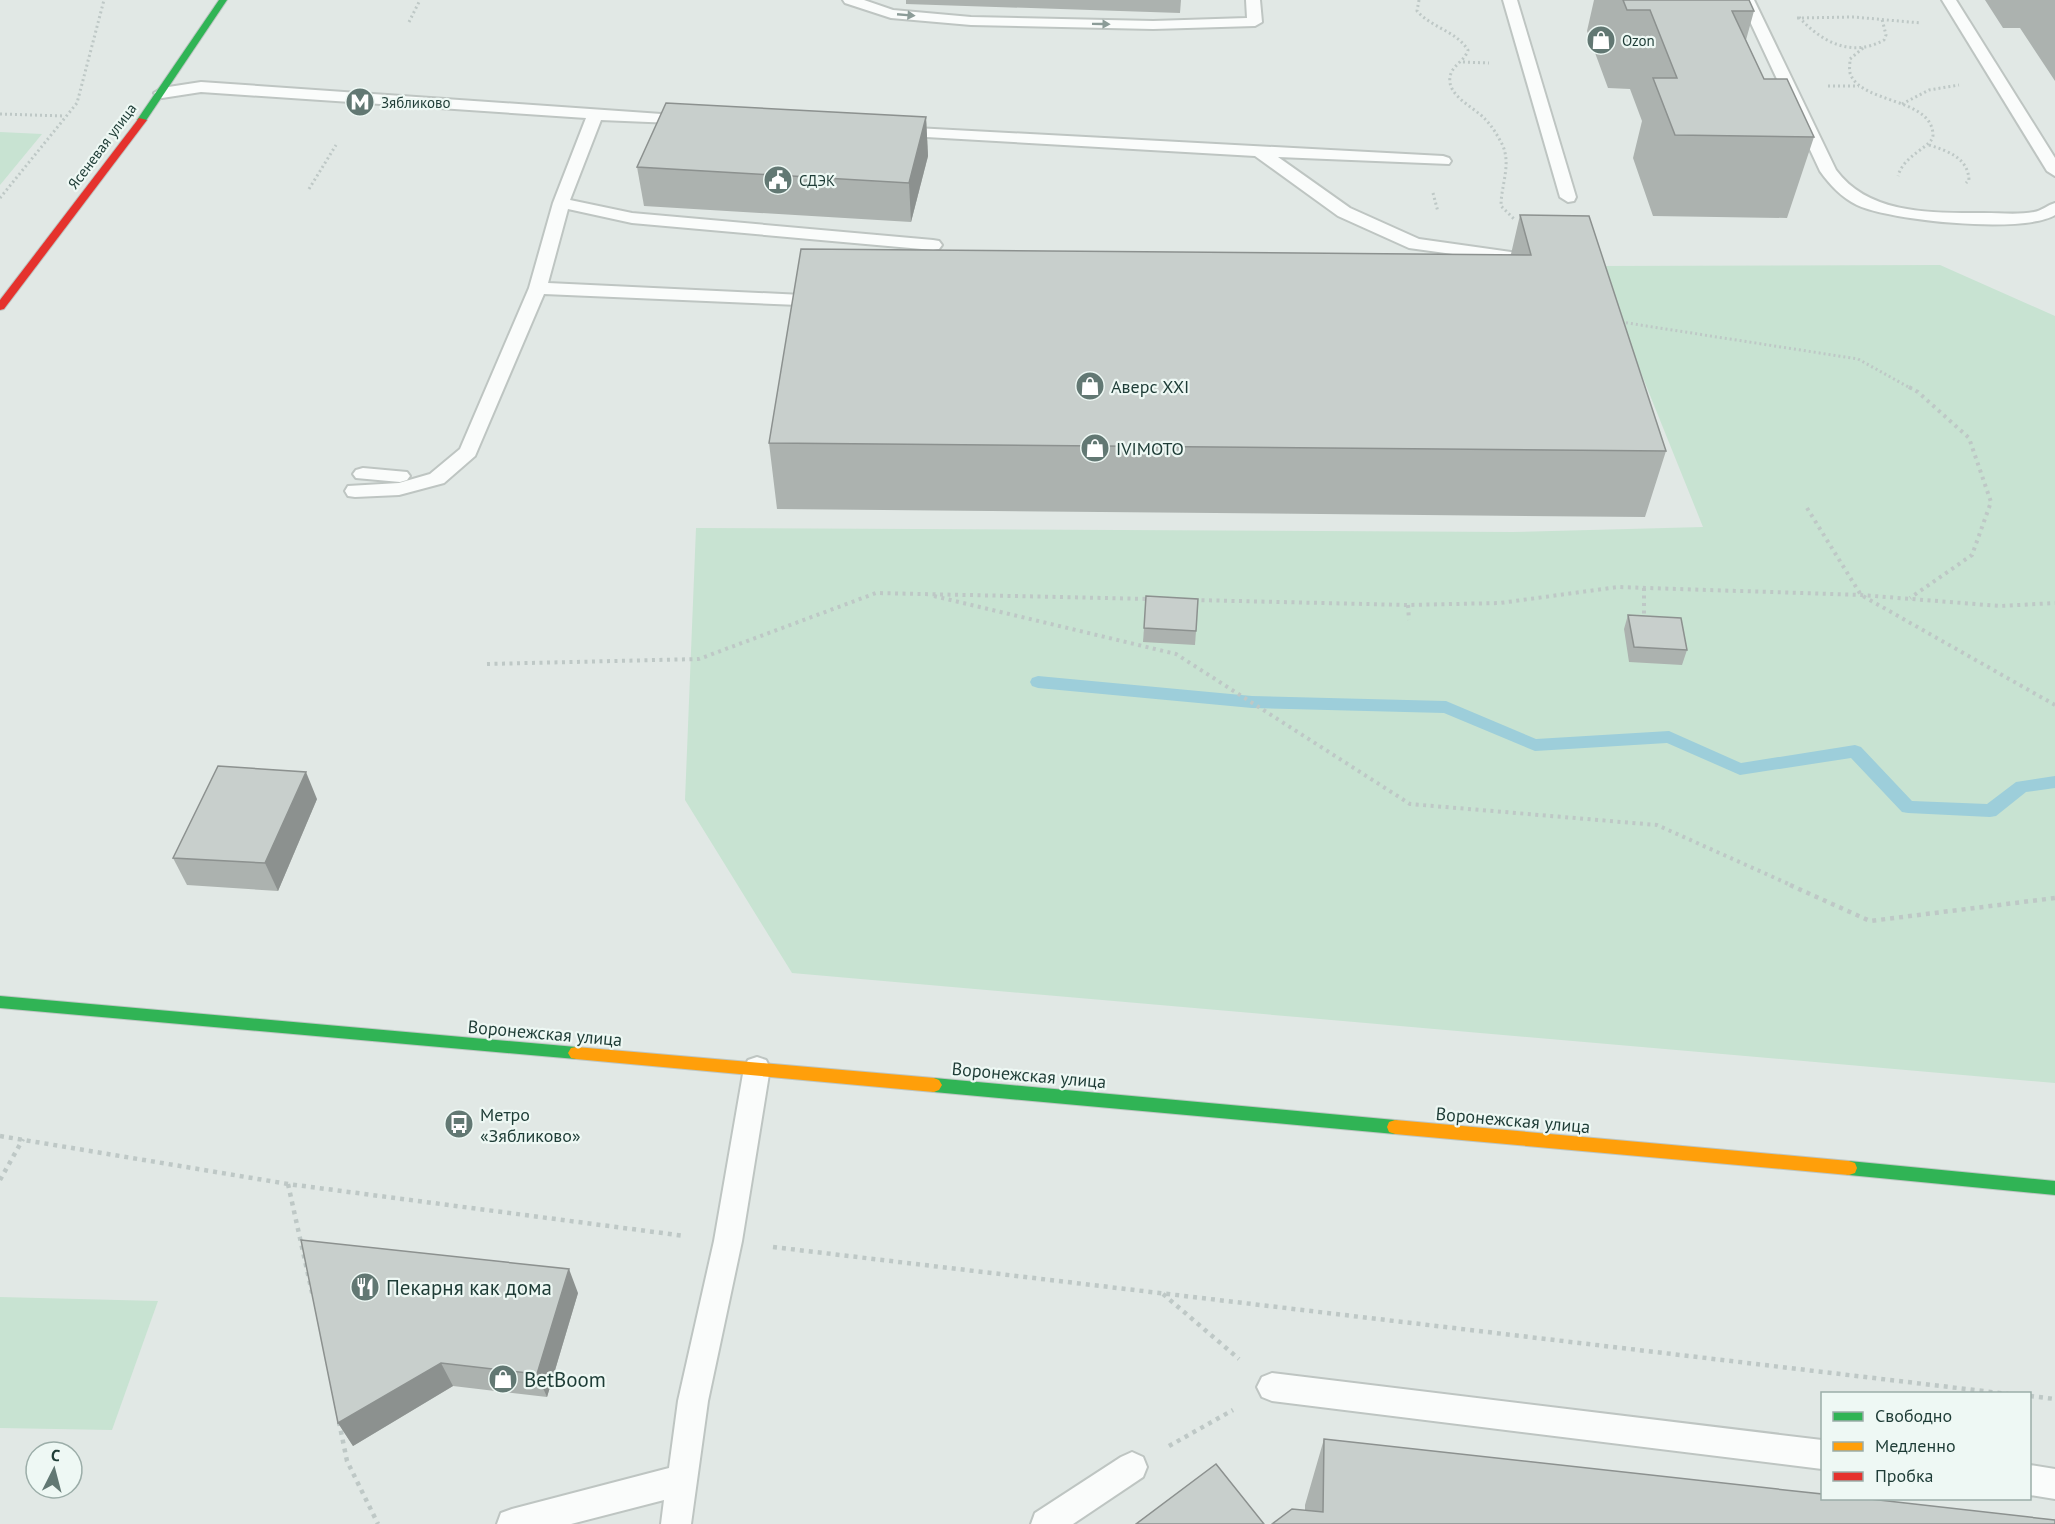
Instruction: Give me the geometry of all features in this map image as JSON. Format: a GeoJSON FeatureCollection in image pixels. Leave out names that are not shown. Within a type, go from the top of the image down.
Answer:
{"type":"FeatureCollection","features":[{"type":"Feature","properties":{"kind":"street","name":"Ясеневая улица"},"geometry":{"type":"LineString","coordinates":[[0,307],[162,93],[223,0]]}},
{"type":"Feature","properties":{"kind":"street","name":"Воронежская улица"},"geometry":{"type":"LineString","coordinates":[[0,1002],[485,1047],[757,1068],[2055,1188]]}},
{"type":"Feature","properties":{"kind":"lane"},"geometry":{"type":"LineString","coordinates":[[850,0],[891,14],[971,21],[1153,25],[1254,22],[1253,0]]}},
{"type":"Feature","properties":{"kind":"lane"},"geometry":{"type":"LineString","coordinates":[[1510,0],[1568,197]]}},
{"type":"Feature","properties":{"kind":"lane"},"geometry":{"type":"LineString","coordinates":[[1747,0],[1828,171],[1842,188],[1881,209],[1909,216],[2040,217],[2055,208]]}},
{"type":"Feature","properties":{"kind":"lane"},"geometry":{"type":"LineString","coordinates":[[1949,0],[2055,171]]}},
{"type":"Feature","properties":{"kind":"lane"},"geometry":{"type":"LineString","coordinates":[[162,93],[201,87],[702,122]]}},
{"type":"Feature","properties":{"kind":"lane"},"geometry":{"type":"LineString","coordinates":[[359,483],[437,478],[468,452],[538,288],[561,203],[595,116]]}},
{"type":"Feature","properties":{"kind":"lane"},"geometry":{"type":"LineString","coordinates":[[880,131],[1443,161]]}},
{"type":"Feature","properties":{"kind":"lane"},"geometry":{"type":"LineString","coordinates":[[1260,151],[1344,212],[1414,244],[1533,259]]}},
{"type":"Feature","properties":{"kind":"lane"},"geometry":{"type":"LineString","coordinates":[[561,203],[632,218],[933,244]]}},
{"type":"Feature","properties":{"kind":"lane"},"geometry":{"type":"LineString","coordinates":[[538,288],[836,302]]}},
{"type":"Feature","properties":{"kind":"lane"},"geometry":{"type":"LineString","coordinates":[[676,1524],[693,1401],[728,1241],[757,1068]]}},
{"type":"Feature","properties":{"kind":"lane"},"geometry":{"type":"LineString","coordinates":[[1272,1388],[1821,1455]]}},
{"type":"Feature","properties":{"kind":"lane"},"geometry":{"type":"LineString","coordinates":[[1046,1524],[1132,1467]]}},
{"type":"Feature","properties":{"kind":"lane"},"geometry":{"type":"LineString","coordinates":[[513,1524],[682,1480]]}},
{"type":"Feature","properties":{"kind":"lane"},"geometry":{"type":"LineString","coordinates":[[2031,1480],[2055,1484]]}},
{"type":"Feature","properties":{"kind":"path"},"geometry":{"type":"LineString","coordinates":[[0,198],[77,103],[104,0]]}},
{"type":"Feature","properties":{"kind":"path"},"geometry":{"type":"LineString","coordinates":[[409,22],[420,0]]}},
{"type":"Feature","properties":{"kind":"path"},"geometry":{"type":"LineString","coordinates":[[1419,0],[1417,11],[1421,17],[1466,45],[1468,56],[1453,69],[1450,75],[1451,85],[1461,99],[1473,106],[1496,133],[1505,154],[1507,170],[1500,198],[1501,207],[1517,221]]}},
{"type":"Feature","properties":{"kind":"path"},"geometry":{"type":"LineString","coordinates":[[1757,21],[1799,18],[1882,19],[1968,31]]}},
{"type":"Feature","properties":{"kind":"path"},"geometry":{"type":"LineString","coordinates":[[1799,18],[1822,40],[1841,46],[1863,48]]}},
{"type":"Feature","properties":{"kind":"path"},"geometry":{"type":"LineString","coordinates":[[1852,194],[1882,187],[1899,175],[1900,166],[1904,160],[1929,144],[1933,137],[1928,122],[1902,104],[1860,86],[1852,78],[1849,70],[1850,59],[1863,48],[1884,40],[1886,35],[1882,19]]}},
{"type":"Feature","properties":{"kind":"path"},"geometry":{"type":"LineString","coordinates":[[1902,104],[1912,96],[1930,88],[1969,85],[2002,86]]}},
{"type":"Feature","properties":{"kind":"path"},"geometry":{"type":"LineString","coordinates":[[0,114],[66,116]]}},
{"type":"Feature","properties":{"kind":"path"},"geometry":{"type":"LineString","coordinates":[[1929,144],[1954,154],[1965,164],[1970,174],[1969,180],[1962,186]]}},
{"type":"Feature","properties":{"kind":"path"},"geometry":{"type":"LineString","coordinates":[[309,189],[336,145]]}},
{"type":"Feature","properties":{"kind":"path"},"geometry":{"type":"LineString","coordinates":[[1425,160],[1447,249]]}},
{"type":"Feature","properties":{"kind":"path"},"geometry":{"type":"LineString","coordinates":[[1899,175],[1906,178]]}},
{"type":"Feature","properties":{"kind":"path"},"geometry":{"type":"LineString","coordinates":[[1618,322],[1773,348],[1858,358],[1918,392],[1969,438],[1991,502],[1972,555],[1909,599]]}},
{"type":"Feature","properties":{"kind":"path"},"geometry":{"type":"LineString","coordinates":[[1807,508],[1861,595],[2055,705]]}},
{"type":"Feature","properties":{"kind":"path"},"geometry":{"type":"LineString","coordinates":[[1189,600],[1408,605],[1500,603],[1618,587],[1861,595],[2000,606],[2055,603]]}},
{"type":"Feature","properties":{"kind":"path"},"geometry":{"type":"LineString","coordinates":[[1644,588],[1644,631]]}},
{"type":"Feature","properties":{"kind":"path"},"geometry":{"type":"LineString","coordinates":[[487,664],[699,659],[876,593],[1154,599]]}},
{"type":"Feature","properties":{"kind":"path"},"geometry":{"type":"LineString","coordinates":[[925,593],[1176,654],[1410,804],[1657,825],[1870,921],[2055,898]]}},
{"type":"Feature","properties":{"kind":"path"},"geometry":{"type":"LineString","coordinates":[[1408,605],[1409,620]]}},
{"type":"Feature","properties":{"kind":"path"},"geometry":{"type":"LineString","coordinates":[[0,1136],[288,1184],[728,1241],[1991,1392]]}},
{"type":"Feature","properties":{"kind":"path"},"geometry":{"type":"LineString","coordinates":[[0,1180],[22,1139]]}},
{"type":"Feature","properties":{"kind":"path"},"geometry":{"type":"LineString","coordinates":[[288,1184],[313,1300]]}},
{"type":"Feature","properties":{"kind":"path"},"geometry":{"type":"LineString","coordinates":[[1132,1467],[1272,1388],[1161,1293]]}},
{"type":"Feature","properties":{"kind":"path"},"geometry":{"type":"LineString","coordinates":[[2031,1396],[2055,1399]]}},
{"type":"Feature","properties":{"kind":"path"},"geometry":{"type":"LineString","coordinates":[[338,1416],[347,1461],[378,1524]]}},
{"type":"Feature","properties":{"kind":"green space"},"geometry":{"type":"Polygon","coordinates":[[[0,132],[42,134],[0,185],[0,132]]]}},
{"type":"Feature","properties":{"kind":"green space"},"geometry":{"type":"Polygon","coordinates":[[[1940,265],[2055,316],[2055,1083],[792,973],[685,800],[696,528],[1513,532],[1703,527],[1598,266],[1940,265]]]}},
{"type":"Feature","properties":{"kind":"green space"},"geometry":{"type":"Polygon","coordinates":[[[0,1297],[158,1301],[112,1430],[0,1428],[0,1297]]]}},
{"type":"Feature","properties":{"kind":"building"},"geometry":{"type":"Polygon","coordinates":[[[1623,0],[1749,0],[1754,11],[1732,11],[1764,79],[1787,79],[1814,137],[1675,135],[1653,78],[1677,78],[1650,10],[1627,10],[1623,0]]]}},
{"type":"Feature","properties":{"kind":"building"},"geometry":{"type":"Polygon","coordinates":[[[666,103],[926,117],[909,183],[637,167],[666,103]]]}},
{"type":"Feature","properties":{"kind":"building"},"geometry":{"type":"Polygon","coordinates":[[[1520,215],[1589,216],[1666,451],[769,443],[801,249],[1531,255],[1520,215]]]}},
{"type":"Feature","properties":{"kind":"building"},"geometry":{"type":"Polygon","coordinates":[[[1146,596],[1198,599],[1196,631],[1144,628],[1146,596]]]}},
{"type":"Feature","properties":{"kind":"building"},"geometry":{"type":"Polygon","coordinates":[[[1628,615],[1681,618],[1687,650],[1634,647],[1628,615]]]}},
{"type":"Feature","properties":{"kind":"building"},"geometry":{"type":"Polygon","coordinates":[[[218,766],[306,772],[265,863],[173,858],[218,766]]]}},
{"type":"Feature","properties":{"kind":"building"},"geometry":{"type":"Polygon","coordinates":[[[301,1240],[569,1269],[537,1374],[441,1363],[338,1423],[301,1240]]]}},
{"type":"Feature","properties":{"kind":"building"},"geometry":{"type":"Polygon","coordinates":[[[1324,1439],[1821,1494],[1821,1500],[1879,1500],[2055,1520],[2055,1524],[1272,1524],[1292,1509],[1323,1512],[1324,1439]]]}},
{"type":"Feature","properties":{"kind":"building"},"geometry":{"type":"Polygon","coordinates":[[[1216,1464],[1264,1524],[1136,1524],[1216,1464]]]}},
{"type":"Feature","properties":{"kind":"waterway"},"geometry":{"type":"LineString","coordinates":[[1038,682],[1252,702],[1446,707],[1535,745],[1669,737],[1740,769],[1855,751],[1908,807],[1990,811],[2022,786],[2055,782]]}},
{"type":"Feature","properties":{"kind":"traffic: fast"},"geometry":{"type":"LineString","coordinates":[[142,120],[223,0]]}},
{"type":"Feature","properties":{"kind":"traffic: fast"},"geometry":{"type":"LineString","coordinates":[[0,1002],[576,1053]]}},
{"type":"Feature","properties":{"kind":"traffic: fast"},"geometry":{"type":"LineString","coordinates":[[934,1085],[1395,1127]]}},
{"type":"Feature","properties":{"kind":"traffic: fast"},"geometry":{"type":"LineString","coordinates":[[1849,1168],[2055,1188]]}},
{"type":"Feature","properties":{"kind":"traffic: slow"},"geometry":{"type":"LineString","coordinates":[[576,1053],[934,1085]]}},
{"type":"Feature","properties":{"kind":"traffic: slow"},"geometry":{"type":"LineString","coordinates":[[1395,1127],[1849,1168]]}},
{"type":"Feature","properties":{"kind":"traffic: jam"},"geometry":{"type":"LineString","coordinates":[[0,307],[142,120]]}},
{"type":"Feature","properties":{"kind":"place","name":"Ozon"},"geometry":{"type":"Point","coordinates":[1601,40]}},
{"type":"Feature","properties":{"kind":"place","name":"Зябликово"},"geometry":{"type":"Point","coordinates":[360,102]}},
{"type":"Feature","properties":{"kind":"place","name":"СДЭК"},"geometry":{"type":"Point","coordinates":[778,180]}},
{"type":"Feature","properties":{"kind":"place","name":"Аверс XXI"},"geometry":{"type":"Point","coordinates":[1090,386]}},
{"type":"Feature","properties":{"kind":"place","name":"IVIMOTO"},"geometry":{"type":"Point","coordinates":[1095,448]}},
{"type":"Feature","properties":{"kind":"place","name":"Метро «Зябликово»"},"geometry":{"type":"Point","coordinates":[459,1124]}},
{"type":"Feature","properties":{"kind":"place","name":"Пекарня как дома"},"geometry":{"type":"Point","coordinates":[365,1287]}},
{"type":"Feature","properties":{"kind":"place","name":"BetBoom"},"geometry":{"type":"Point","coordinates":[503,1379]}}]}
